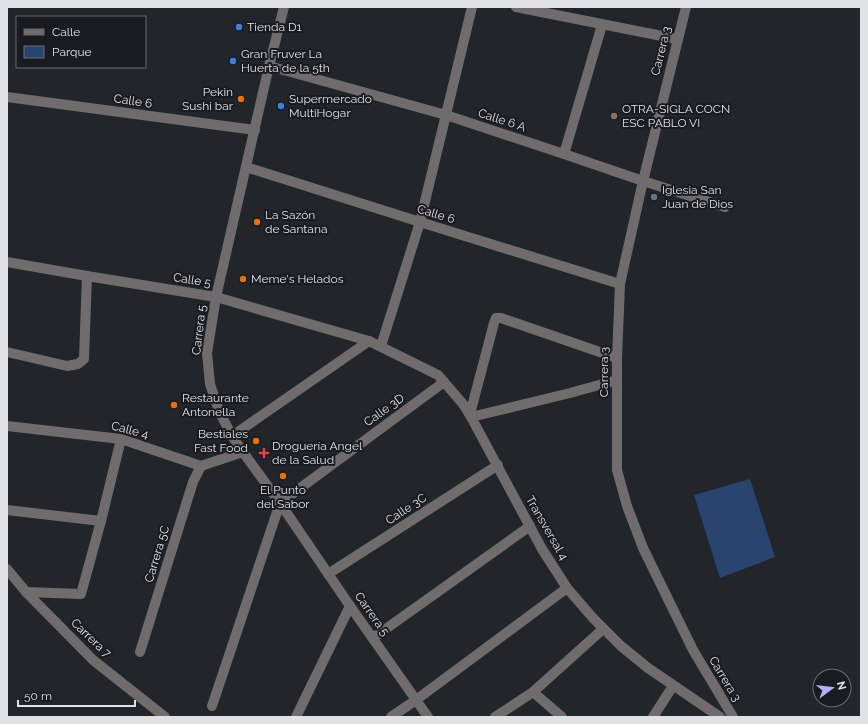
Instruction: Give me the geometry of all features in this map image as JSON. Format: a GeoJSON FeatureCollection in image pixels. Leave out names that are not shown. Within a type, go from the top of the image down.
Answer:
{"type":"FeatureCollection","features":[{"type":"Feature","properties":{"kind":"street","name":"Carrera 5"},"geometry":{"type":"LineString","coordinates":[[284,7],[216,297],[207,353],[210,384],[219,411],[242,452],[280,503],[428,717]]}},
{"type":"Feature","properties":{"kind":"street"},"geometry":{"type":"LineString","coordinates":[[380,346],[420,222],[472,7]]}},
{"type":"Feature","properties":{"kind":"street"},"geometry":{"type":"LineString","coordinates":[[516,7],[678,39]]}},
{"type":"Feature","properties":{"kind":"street","name":"Carrera 3"},"geometry":{"type":"LineString","coordinates":[[686,7],[643,181],[620,284],[617,358],[617,470],[627,506],[643,548],[693,650],[733,717]]}},
{"type":"Feature","properties":{"kind":"street"},"geometry":{"type":"LineString","coordinates":[[564,154],[602,25]]}},
{"type":"Feature","properties":{"kind":"street","name":"Calle 6 A"},"geometry":{"type":"LineString","coordinates":[[269,66],[446,115],[725,207]]}},
{"type":"Feature","properties":{"kind":"street","name":"Calle 6"},"geometry":{"type":"LineString","coordinates":[[7,97],[255,130]]}},
{"type":"Feature","properties":{"kind":"street","name":"Calle 6"},"geometry":{"type":"LineString","coordinates":[[246,168],[620,284]]}},
{"type":"Feature","properties":{"kind":"street","name":"Calle 5"},"geometry":{"type":"LineString","coordinates":[[7,262],[216,297],[369,341]]}},
{"type":"Feature","properties":{"kind":"street"},"geometry":{"type":"LineString","coordinates":[[7,352],[67,366],[78,364],[84,359],[87,276]]}},
{"type":"Feature","properties":{"kind":"street"},"geometry":{"type":"LineString","coordinates":[[617,358],[501,318],[496,318],[471,416],[570,393],[617,380]]}},
{"type":"Feature","properties":{"kind":"street"},"geometry":{"type":"LineString","coordinates":[[232,436],[369,341]]}},
{"type":"Feature","properties":{"kind":"street","name":"Transversal 4"},"geometry":{"type":"LineString","coordinates":[[369,341],[438,375],[471,416],[542,549],[567,588],[603,629],[648,668],[720,717]]}},
{"type":"Feature","properties":{"kind":"street","name":"Calle 3D"},"geometry":{"type":"LineString","coordinates":[[280,503],[444,382]]}},
{"type":"Feature","properties":{"kind":"street","name":"Calle 4"},"geometry":{"type":"LineString","coordinates":[[7,426],[122,439],[201,466]]}},
{"type":"Feature","properties":{"kind":"street"},"geometry":{"type":"LineString","coordinates":[[26,592],[80,594],[122,439]]}},
{"type":"Feature","properties":{"kind":"street"},"geometry":{"type":"LineString","coordinates":[[201,466],[242,452]]}},
{"type":"Feature","properties":{"kind":"street","name":"Carrera 5C"},"geometry":{"type":"LineString","coordinates":[[140,652],[193,482],[201,466]]}},
{"type":"Feature","properties":{"kind":"street","name":"Calle 3C"},"geometry":{"type":"LineString","coordinates":[[328,574],[498,466]]}},
{"type":"Feature","properties":{"kind":"street"},"geometry":{"type":"LineString","coordinates":[[212,706],[280,503]]}},
{"type":"Feature","properties":{"kind":"street"},"geometry":{"type":"LineString","coordinates":[[7,510],[101,521]]}},
{"type":"Feature","properties":{"kind":"street"},"geometry":{"type":"LineString","coordinates":[[373,638],[530,526]]}},
{"type":"Feature","properties":{"kind":"street","name":"Carrera 7"},"geometry":{"type":"LineString","coordinates":[[7,569],[26,592],[93,660],[165,717]]}},
{"type":"Feature","properties":{"kind":"street"},"geometry":{"type":"LineString","coordinates":[[391,717],[567,588]]}},
{"type":"Feature","properties":{"kind":"street"},"geometry":{"type":"LineString","coordinates":[[296,717],[350,606]]}},
{"type":"Feature","properties":{"kind":"street"},"geometry":{"type":"LineString","coordinates":[[495,717],[533,692],[603,629]]}},
{"type":"Feature","properties":{"kind":"street"},"geometry":{"type":"LineString","coordinates":[[653,717],[673,686]]}},
{"type":"Feature","properties":{"kind":"street"},"geometry":{"type":"LineString","coordinates":[[533,692],[562,717]]}},
{"type":"Feature","properties":{"kind":"green space"},"geometry":{"type":"Polygon","coordinates":[[[750,479],[775,557],[720,578],[694,495],[750,479]]]}},
{"type":"Feature","properties":{"kind":"place","name":"Tienda D1"},"geometry":{"type":"Point","coordinates":[239,27]}},
{"type":"Feature","properties":{"kind":"place","name":"Gran Fruver La Huerta de la 5th"},"geometry":{"type":"Point","coordinates":[233,61]}},
{"type":"Feature","properties":{"kind":"place","name":"Pekin Sushi bar"},"geometry":{"type":"Point","coordinates":[241,99]}},
{"type":"Feature","properties":{"kind":"place","name":"Supermercado MultiHogar"},"geometry":{"type":"Point","coordinates":[281,106]}},
{"type":"Feature","properties":{"kind":"place","name":"OTRA-SIGLA COCN ESC PABLO VI"},"geometry":{"type":"Point","coordinates":[614,116]}},
{"type":"Feature","properties":{"kind":"place","name":"Iglesia San Juan de Dios"},"geometry":{"type":"Point","coordinates":[654,197]}},
{"type":"Feature","properties":{"kind":"place","name":"La Sazón de Santana"},"geometry":{"type":"Point","coordinates":[257,222]}},
{"type":"Feature","properties":{"kind":"place","name":"Meme's Helados"},"geometry":{"type":"Point","coordinates":[243,279]}},
{"type":"Feature","properties":{"kind":"place","name":"Restaurante Antonella"},"geometry":{"type":"Point","coordinates":[174,405]}},
{"type":"Feature","properties":{"kind":"place","name":"Bestiales Fast Food"},"geometry":{"type":"Point","coordinates":[256,441]}},
{"type":"Feature","properties":{"kind":"place","name":"Droguería Angel de la Salud"},"geometry":{"type":"Point","coordinates":[264,453]}},
{"type":"Feature","properties":{"kind":"place","name":"El Punto del Sabor"},"geometry":{"type":"Point","coordinates":[283,476]}}]}
